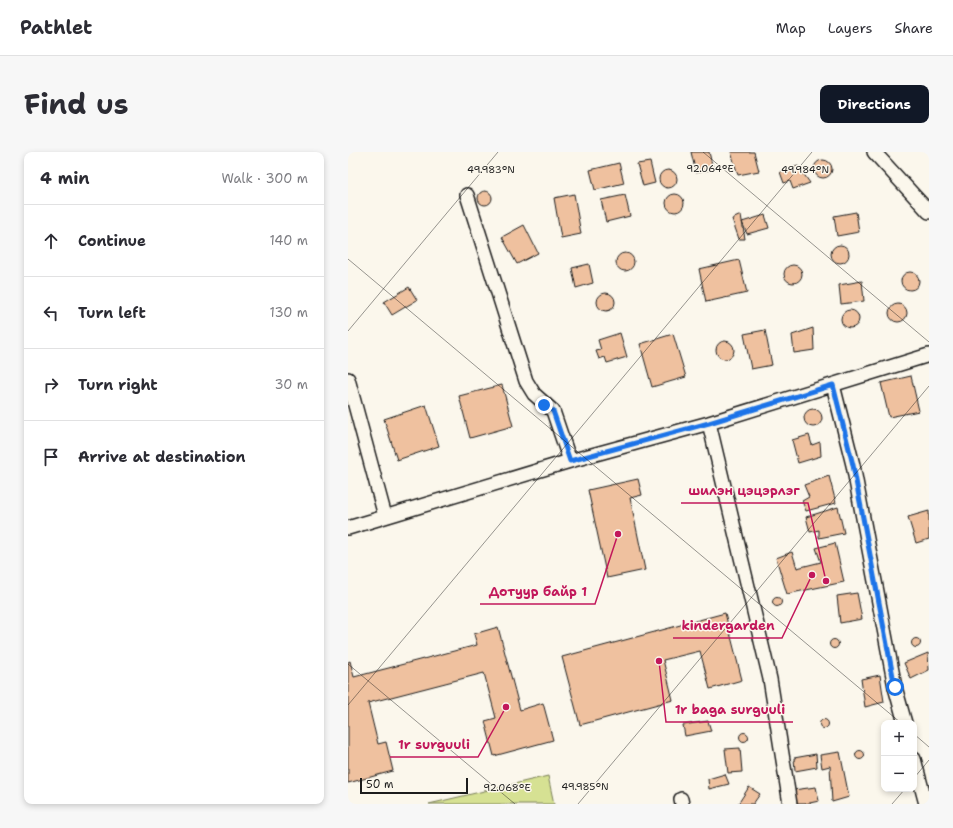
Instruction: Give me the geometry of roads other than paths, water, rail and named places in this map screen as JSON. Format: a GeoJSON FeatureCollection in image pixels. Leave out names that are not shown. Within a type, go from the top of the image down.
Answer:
{"type":"FeatureCollection","features":[{"type":"Feature","properties":{"kind":"street"},"geometry":{"type":"LineString","coordinates":[[874,152],[929,212]]}},
{"type":"Feature","properties":{"kind":"street"},"geometry":{"type":"LineString","coordinates":[[467,195],[526,381],[534,394],[553,411],[570,461]]}},
{"type":"Feature","properties":{"kind":"street"},"geometry":{"type":"LineString","coordinates":[[348,528],[570,461],[709,423],[929,355]]}},
{"type":"Feature","properties":{"kind":"street"},"geometry":{"type":"LineString","coordinates":[[348,379],[385,516]]}},
{"type":"Feature","properties":{"kind":"street"},"geometry":{"type":"LineString","coordinates":[[833,385],[853,465],[895,687],[903,720]]}},
{"type":"Feature","properties":{"kind":"street"},"geometry":{"type":"LineString","coordinates":[[709,423],[770,680],[790,804]]}},
{"type":"Feature","properties":{"kind":"street"},"geometry":{"type":"LineString","coordinates":[[917,770],[926,804]]}},
{"type":"Feature","properties":{"kind":"place","name":"Дотуур байр 1"},"geometry":{"type":"Point","coordinates":[618,534]}},
{"type":"Feature","properties":{"kind":"place","name":"kindergarden"},"geometry":{"type":"Point","coordinates":[812,575]}},
{"type":"Feature","properties":{"kind":"place","name":"шилэн цэцэрлэг"},"geometry":{"type":"Point","coordinates":[826,581]}},
{"type":"Feature","properties":{"kind":"place","name":"1r baga surguuli"},"geometry":{"type":"Point","coordinates":[659,661]}},
{"type":"Feature","properties":{"kind":"place","name":"1r surguuli"},"geometry":{"type":"Point","coordinates":[506,707]}}]}
